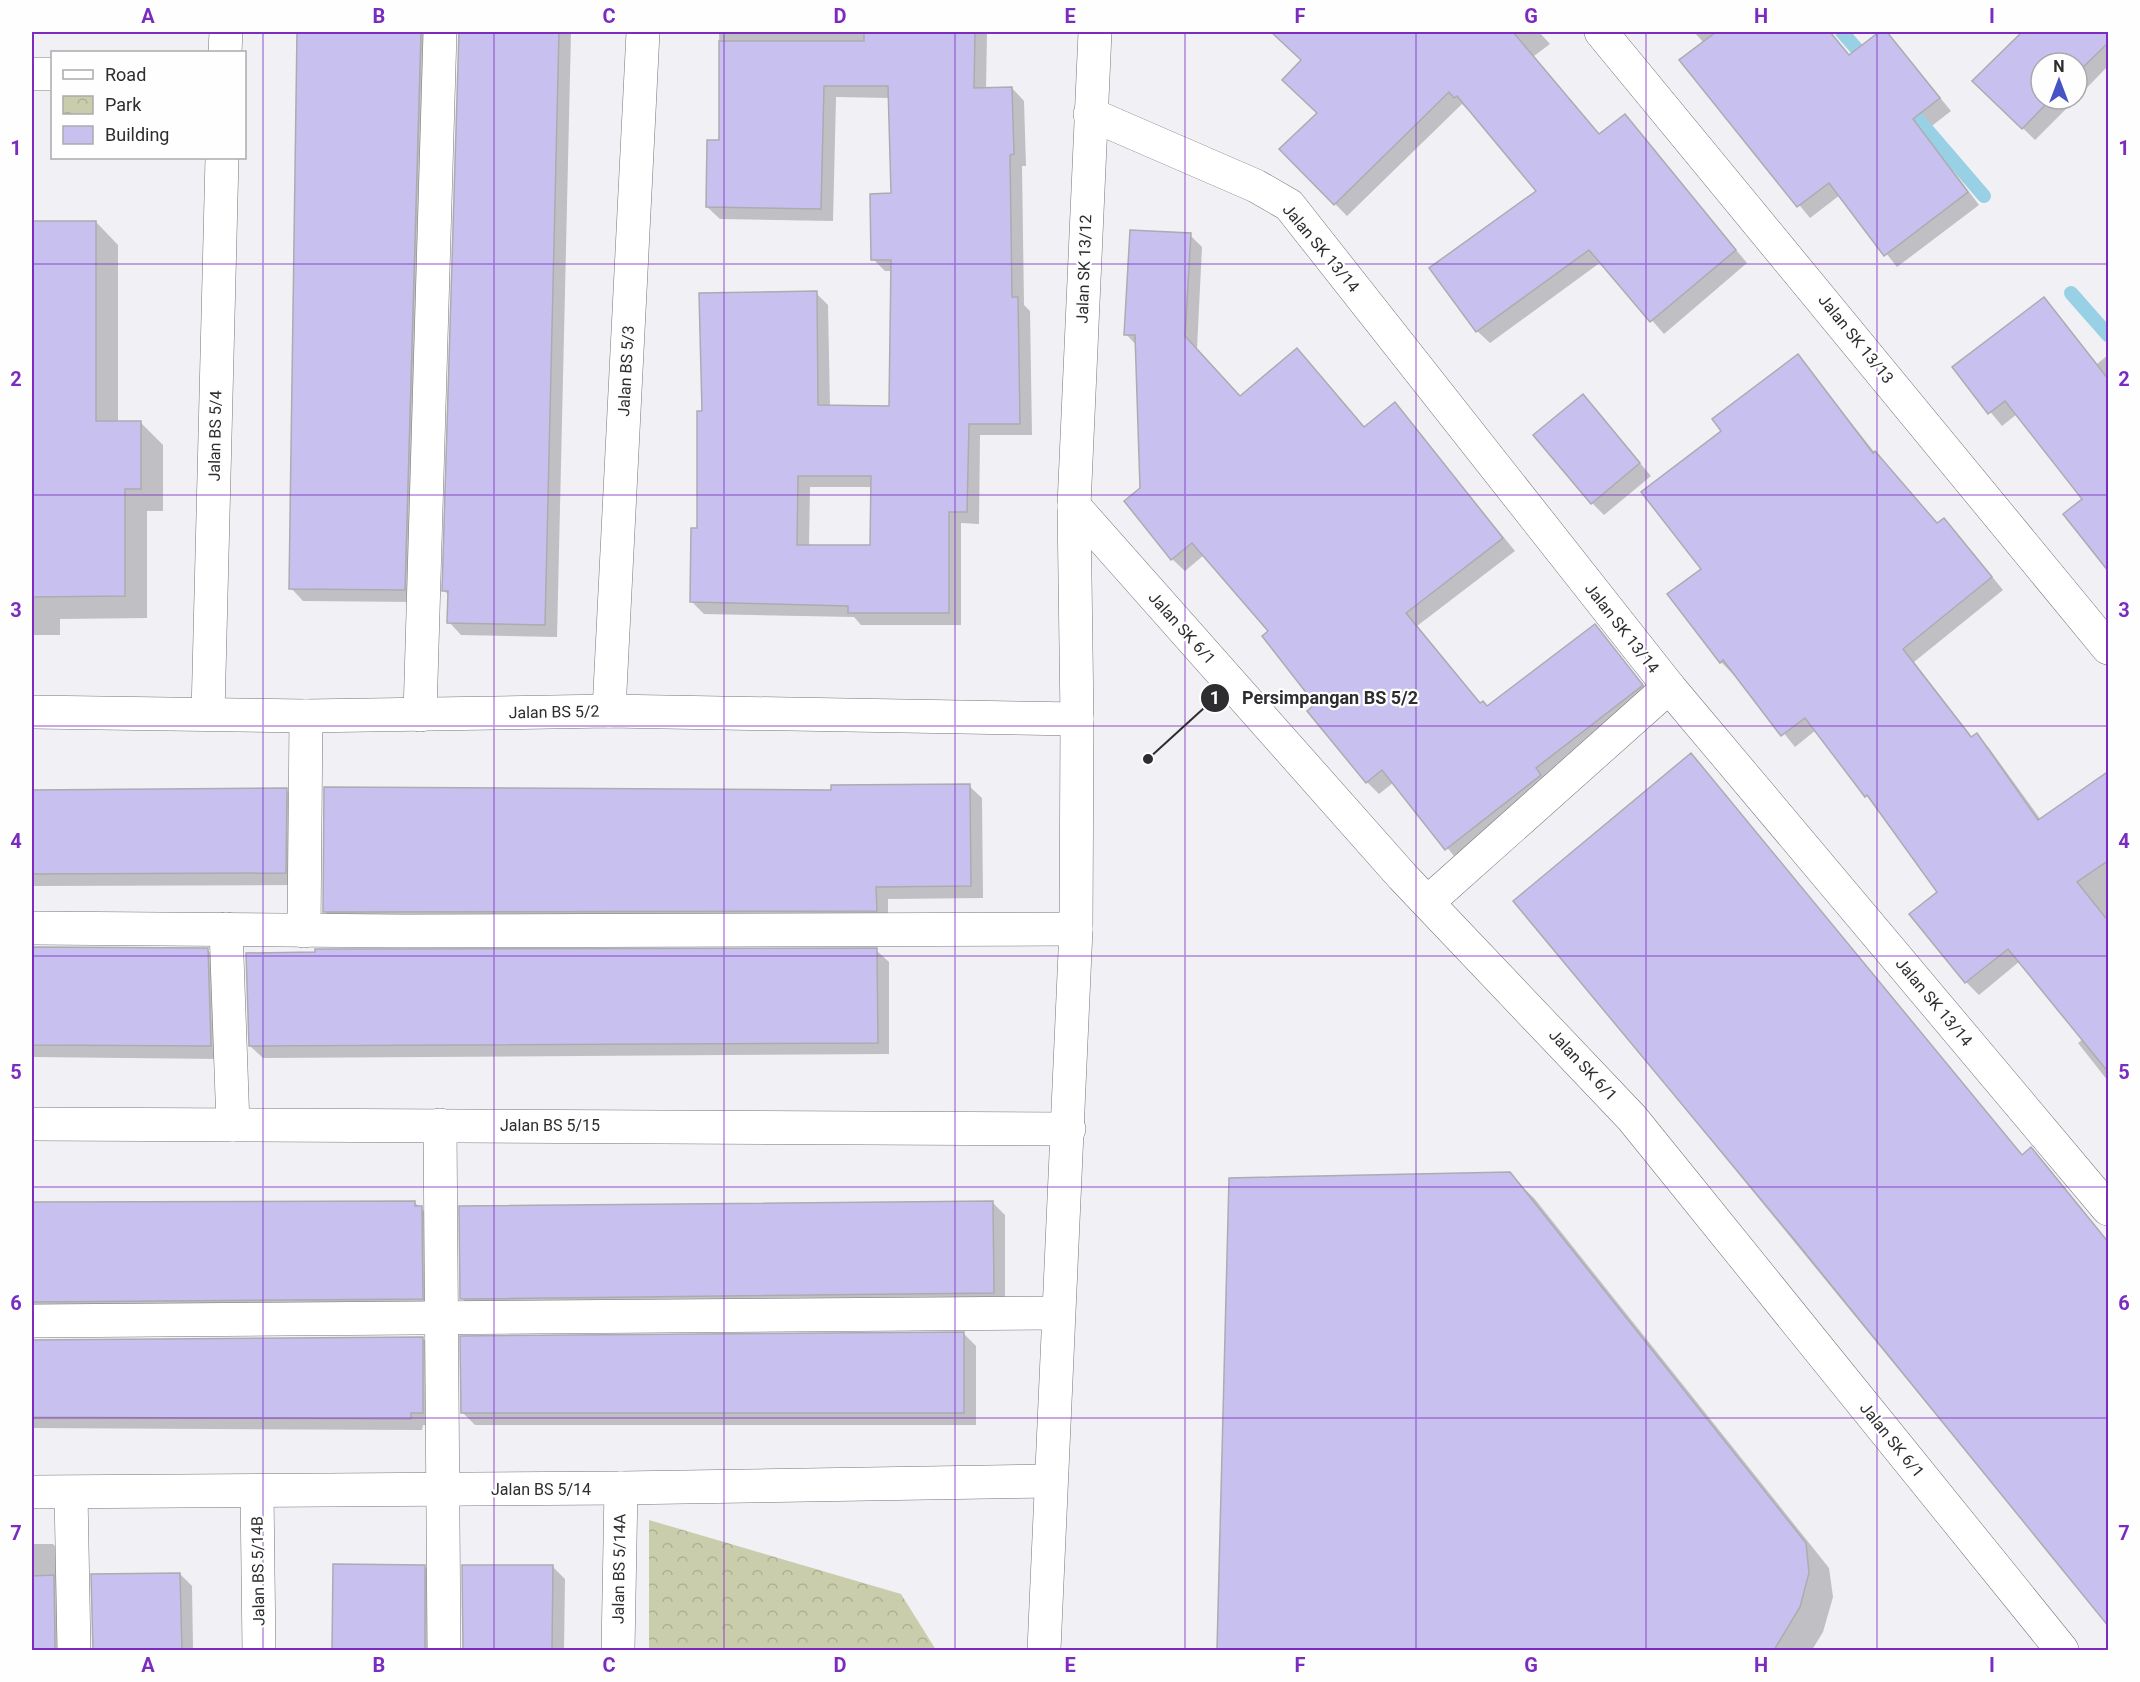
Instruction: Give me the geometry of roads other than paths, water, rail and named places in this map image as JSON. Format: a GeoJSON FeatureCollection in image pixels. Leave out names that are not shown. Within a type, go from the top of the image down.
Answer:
{"type":"FeatureCollection","features":[{"type":"Feature","properties":{"kind":"street"},"geometry":{"type":"LineString","coordinates":[[225,51],[226,32]]}},
{"type":"Feature","properties":{"kind":"street"},"geometry":{"type":"LineString","coordinates":[[420,715],[440,32]]}},
{"type":"Feature","properties":{"kind":"street","name":"Jalan BS 5/3"},"geometry":{"type":"LineString","coordinates":[[609,711],[643,32]]}},
{"type":"Feature","properties":{"kind":"street","name":"Jalan SK 13/12"},"geometry":{"type":"LineString","coordinates":[[1044,1650],[1057,1313],[1069,1129],[1076,929],[1077,718],[1074,506],[1095,32]]}},
{"type":"Feature","properties":{"kind":"street","name":"Jalan SK 13/13"},"geometry":{"type":"LineString","coordinates":[[1601,32],[2109,648]]}},
{"type":"Feature","properties":{"kind":"street"},"geometry":{"type":"LineString","coordinates":[[32,74],[51,74]]}},
{"type":"Feature","properties":{"kind":"street","name":"Jalan SK 13/14"},"geometry":{"type":"LineString","coordinates":[[1090,114],[1256,186],[1289,205],[1669,687],[2109,1209]]}},
{"type":"Feature","properties":{"kind":"street","name":"Jalan BS 5/4"},"geometry":{"type":"LineString","coordinates":[[208,714],[222,159]]}},
{"type":"Feature","properties":{"kind":"street","name":"Jalan SK 6/1"},"geometry":{"type":"LineString","coordinates":[[1074,506],[1402,876],[1632,1118],[2062,1650]]}},
{"type":"Feature","properties":{"kind":"street"},"geometry":{"type":"LineString","coordinates":[[1428,902],[1669,687]]}},
{"type":"Feature","properties":{"kind":"street","name":"Jalan BS 5/2"},"geometry":{"type":"LineString","coordinates":[[32,712],[306,716],[609,711],[1077,718]]}},
{"type":"Feature","properties":{"kind":"street"},"geometry":{"type":"LineString","coordinates":[[304,931],[306,716]]}},
{"type":"Feature","properties":{"kind":"street"},"geometry":{"type":"LineString","coordinates":[[32,928],[304,931],[1076,929]]}},
{"type":"Feature","properties":{"kind":"street"},"geometry":{"type":"LineString","coordinates":[[226,929],[232,1125]]}},
{"type":"Feature","properties":{"kind":"street","name":"Jalan BS 5/15"},"geometry":{"type":"LineString","coordinates":[[32,1124],[1069,1129]]}},
{"type":"Feature","properties":{"kind":"street"},"geometry":{"type":"LineString","coordinates":[[440,1125],[444,1650]]}},
{"type":"Feature","properties":{"kind":"street"},"geometry":{"type":"LineString","coordinates":[[32,1321],[1057,1313]]}},
{"type":"Feature","properties":{"kind":"street","name":"Jalan BS 5/14"},"geometry":{"type":"LineString","coordinates":[[32,1492],[444,1490],[1050,1481]]}},
{"type":"Feature","properties":{"kind":"street","name":"Jalan BS 5/14A"},"geometry":{"type":"LineString","coordinates":[[618,1650],[621,1488]]}},
{"type":"Feature","properties":{"kind":"street","name":"Jalan BS 5/14B"},"geometry":{"type":"LineString","coordinates":[[257,1491],[259,1650]]}},
{"type":"Feature","properties":{"kind":"street"},"geometry":{"type":"LineString","coordinates":[[71,1493],[74,1650]]}},
{"type":"Feature","properties":{"kind":"waterway"},"geometry":{"type":"LineString","coordinates":[[1842,32],[1868,62]]}},
{"type":"Feature","properties":{"kind":"waterway"},"geometry":{"type":"LineString","coordinates":[[1904,103],[1984,196]]}},
{"type":"Feature","properties":{"kind":"waterway"},"geometry":{"type":"LineString","coordinates":[[2071,293],[2108,335]]}},
{"type":"Feature","properties":{"kind":"place","name":"Persimpangan BS 5/2"},"geometry":{"type":"Point","coordinates":[1148,759]}}]}
